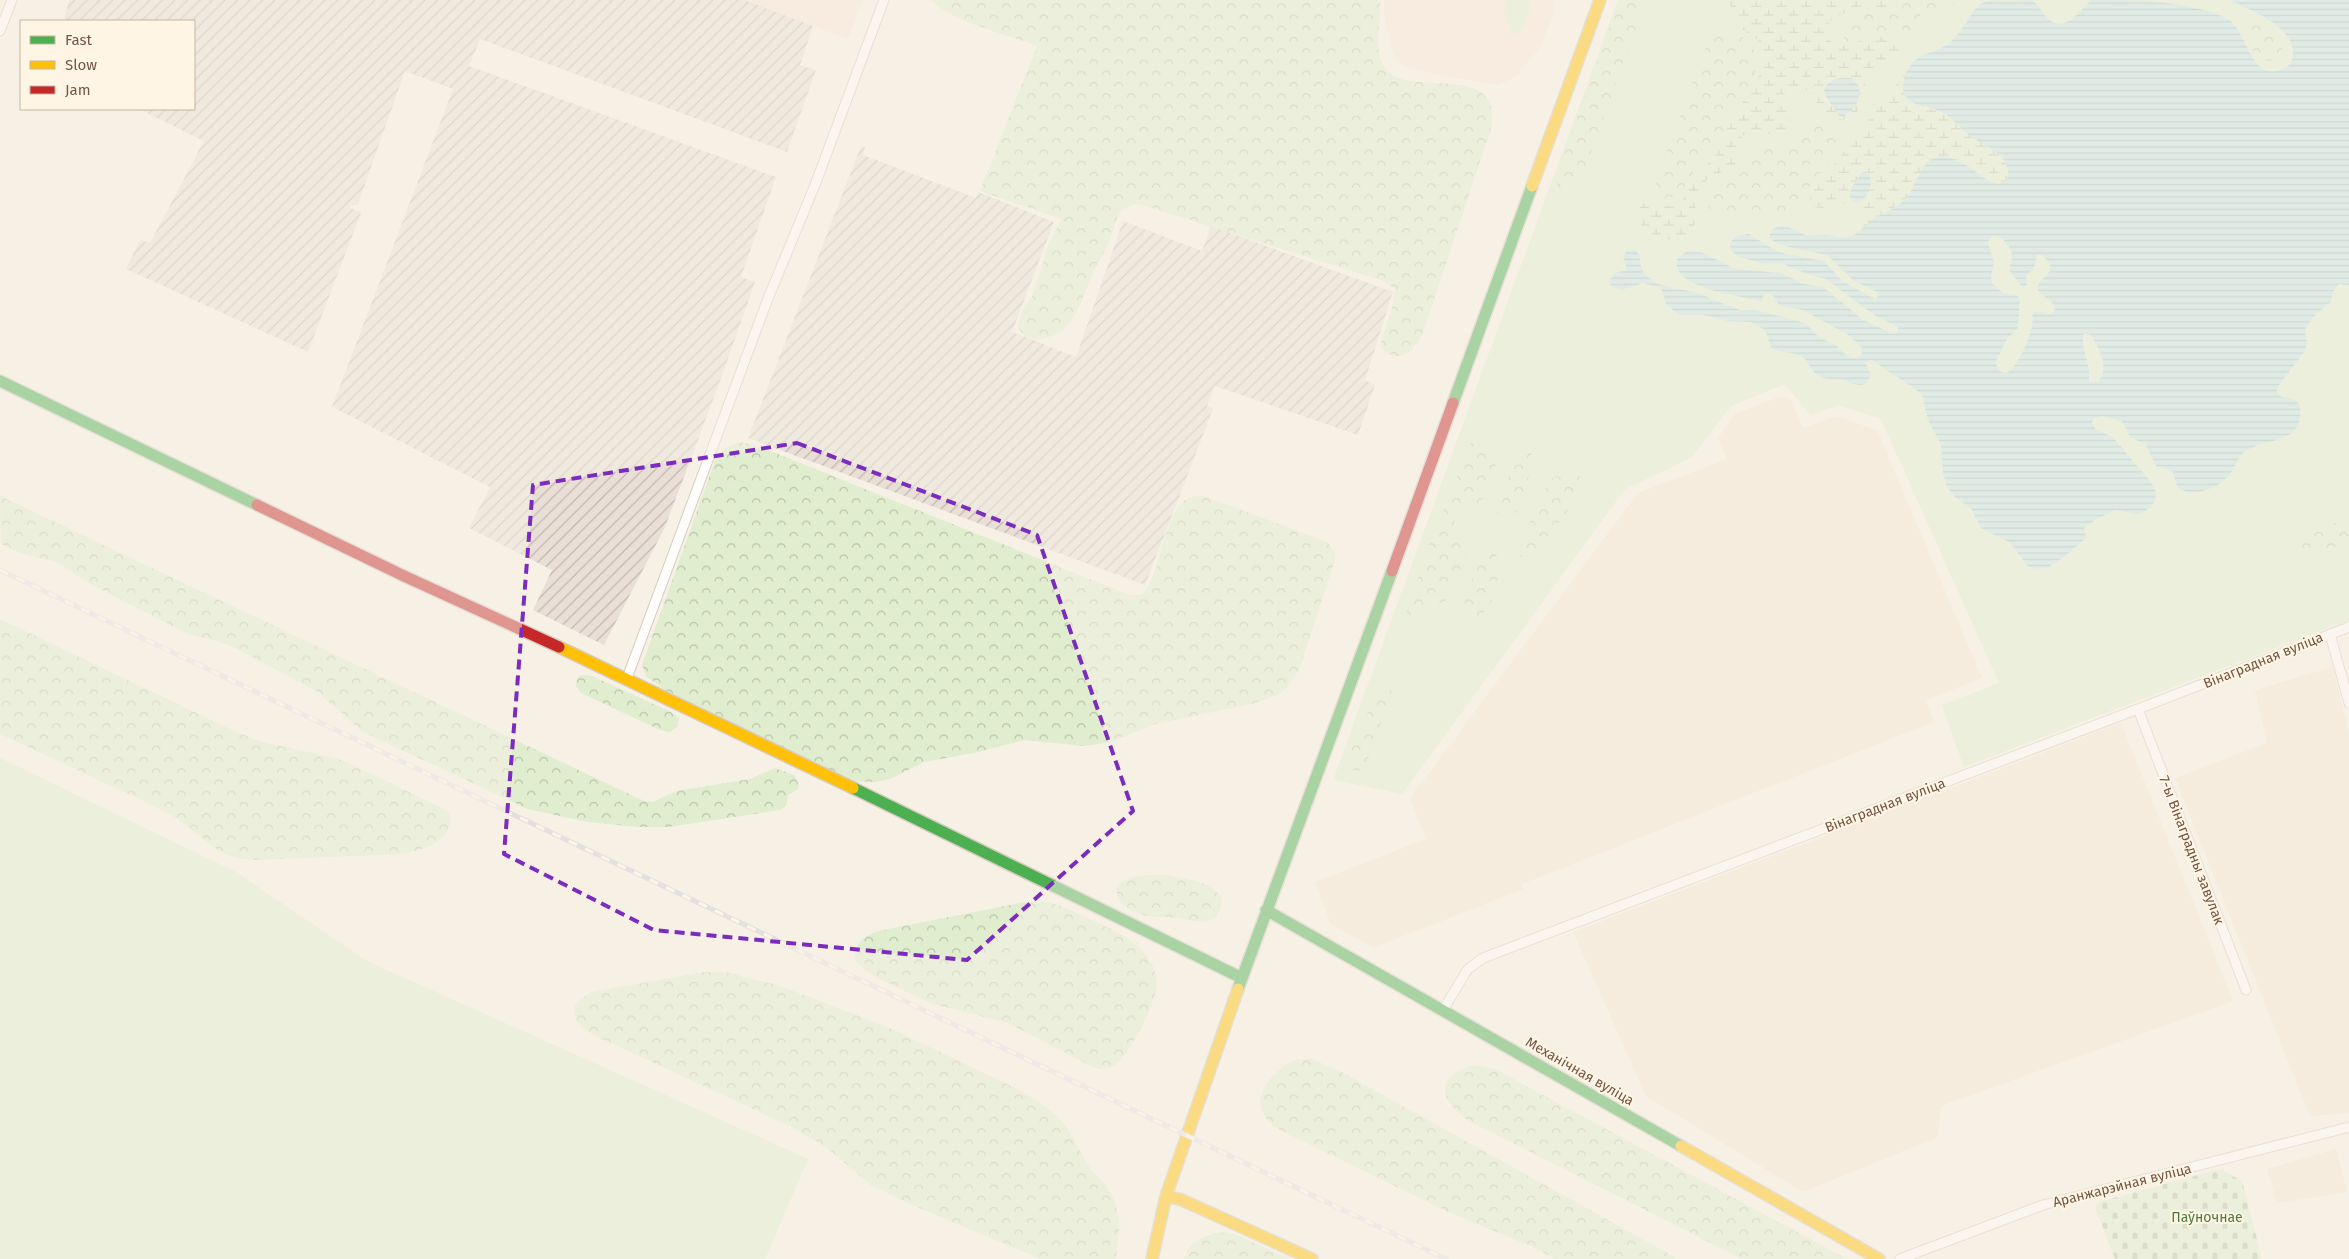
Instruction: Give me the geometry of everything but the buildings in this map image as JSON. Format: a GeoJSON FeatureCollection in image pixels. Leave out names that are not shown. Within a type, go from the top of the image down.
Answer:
{"type":"FeatureCollection","features":[{"type":"Feature","properties":{"kind":"street"},"geometry":{"type":"LineString","coordinates":[[0,31],[12,0]]}},
{"type":"Feature","properties":{"kind":"street"},"geometry":{"type":"LineString","coordinates":[[627,678],[767,301],[815,185],[884,0]]}},
{"type":"Feature","properties":{"kind":"street"},"geometry":{"type":"LineString","coordinates":[[1152,1259],[1166,1196],[1266,910],[1600,0]]}},
{"type":"Feature","properties":{"kind":"street"},"geometry":{"type":"LineString","coordinates":[[0,381],[404,576],[627,678],[1242,978]]}},
{"type":"Feature","properties":{"kind":"street","name":"Вінаградная вуліца"},"geometry":{"type":"LineString","coordinates":[[1443,1010],[1468,969],[1483,958],[2138,709],[2349,626]]}},
{"type":"Feature","properties":{"kind":"street"},"geometry":{"type":"LineString","coordinates":[[2330,634],[2349,702]]}},
{"type":"Feature","properties":{"kind":"street","name":"7-ы Вінаградны завулак"},"geometry":{"type":"LineString","coordinates":[[2138,709],[2246,990]]}},
{"type":"Feature","properties":{"kind":"street","name":"Механічная вуліца"},"geometry":{"type":"LineString","coordinates":[[1266,910],[1879,1259]]}},
{"type":"Feature","properties":{"kind":"street","name":"Аранжарэйная вуліца"},"geometry":{"type":"LineString","coordinates":[[1900,1259],[2043,1205],[2349,1128]]}},
{"type":"Feature","properties":{"kind":"street"},"geometry":{"type":"LineString","coordinates":[[1166,1196],[1191,1204],[1312,1259]]}},
{"type":"Feature","properties":{"kind":"highlighted area"},"geometry":{"type":"Polygon","coordinates":[[[797,443],[1037,535],[1133,811],[967,960],[654,930],[504,854],[533,485],[797,443]]]}},
{"type":"Feature","properties":{"kind":"shaded area"},"geometry":{"type":"Polygon","coordinates":[[[69,0],[744,0],[813,26],[800,65],[816,70],[787,152],[480,39],[469,66],[776,177],[741,277],[755,282],[719,384],[665,527],[604,645],[533,610],[552,570],[469,528],[490,487],[332,407],[453,89],[405,71],[358,204],[349,207],[361,213],[308,352],[126,269],[140,240],[150,243],[204,141],[141,110],[195,110],[195,20],[64,20],[69,0]]]}},
{"type":"Feature","properties":{"kind":"shaded area"},"geometry":{"type":"Polygon","coordinates":[[[744,0],[863,0],[848,39],[744,0]]]}},
{"type":"Feature","properties":{"kind":"shaded area"},"geometry":{"type":"Polygon","coordinates":[[[1384,0],[1554,0],[1554,12],[1540,48],[1516,76],[1499,85],[1434,74],[1407,67],[1396,61],[1385,21],[1384,0]]]}},
{"type":"Feature","properties":{"kind":"shaded area"},"geometry":{"type":"Polygon","coordinates":[[[861,146],[865,147],[863,155],[976,198],[978,192],[1054,222],[1012,332],[1076,357],[1123,221],[1202,251],[1211,226],[1393,292],[1365,380],[1375,385],[1358,435],[1215,386],[1207,406],[1213,408],[1145,585],[748,438],[861,146]]]}},
{"type":"Feature","properties":{"kind":"shaded area"},"geometry":{"type":"Polygon","coordinates":[[[1780,397],[1791,400],[1803,428],[1836,416],[1877,430],[1982,678],[1926,700],[1934,722],[1522,884],[1523,889],[1373,948],[1331,924],[1315,882],[1426,839],[1410,798],[1638,493],[1727,459],[1718,438],[1736,413],[1780,397]]]}},
{"type":"Feature","properties":{"kind":"shaded area"},"geometry":{"type":"Polygon","coordinates":[[[2333,667],[2349,736],[2349,1113],[2310,1116],[2175,778],[2267,743],[2255,690],[2333,667]]]}},
{"type":"Feature","properties":{"kind":"shaded area"},"geometry":{"type":"Polygon","coordinates":[[[2121,723],[2233,1001],[1941,1106],[1938,1137],[1803,1192],[1646,1096],[1573,932],[2121,723]]]}},
{"type":"Feature","properties":{"kind":"shaded area"},"geometry":{"type":"Polygon","coordinates":[[[2336,1149],[2347,1192],[2277,1203],[2267,1169],[2336,1149]]]}},
{"type":"Feature","properties":{"kind":"green space"},"geometry":{"type":"Polygon","coordinates":[[[931,0],[1380,0],[1378,44],[1381,60],[1385,68],[1394,76],[1407,80],[1472,88],[1484,95],[1492,109],[1491,129],[1421,337],[1411,350],[1400,356],[1393,356],[1380,346],[1393,304],[1395,289],[1384,281],[1139,204],[1123,210],[1116,219],[1107,245],[1089,281],[1081,303],[1069,323],[1061,331],[1051,336],[1035,339],[1024,335],[1017,327],[1024,307],[1032,297],[1049,243],[1062,219],[980,191],[1037,46],[967,22],[941,8],[931,0]]]}},
{"type":"Feature","properties":{"kind":"green space"},"geometry":{"type":"Polygon","coordinates":[[[1504,0],[1530,0],[1526,22],[1521,31],[1517,33],[1512,34],[1503,12],[1507,10],[1504,0]]]}},
{"type":"Feature","properties":{"kind":"green space"},"geometry":{"type":"Polygon","coordinates":[[[1618,0],[2349,0],[2349,620],[1964,767],[1942,705],[1999,683],[1881,419],[1838,405],[1810,415],[1785,384],[1731,406],[1691,458],[1625,489],[1402,794],[1333,780],[1618,0]]]}},
{"type":"Feature","properties":{"kind":"green space"},"geometry":{"type":"Polygon","coordinates":[[[1620,0],[1646,0],[1582,177],[1574,189],[1569,191],[1558,187],[1556,176],[1620,0]]]}},
{"type":"Feature","properties":{"kind":"green space"},"geometry":{"type":"Polygon","coordinates":[[[1730,0],[1901,0],[1892,6],[1882,9],[1839,15],[1831,21],[1826,30],[1830,41],[1842,46],[1878,37],[1895,39],[1901,44],[1904,54],[1898,62],[1879,65],[1869,71],[1865,79],[1866,93],[1864,103],[1857,112],[1848,118],[1830,119],[1823,113],[1807,91],[1795,87],[1788,89],[1783,99],[1791,116],[1788,127],[1776,133],[1753,133],[1742,136],[1736,163],[1700,187],[1696,199],[1694,227],[1691,232],[1676,238],[1663,239],[1653,236],[1645,230],[1640,222],[1638,214],[1640,207],[1649,201],[1672,206],[1683,199],[1695,176],[1713,158],[1718,150],[1731,120],[1754,86],[1762,68],[1762,48],[1754,37],[1743,30],[1733,19],[1730,0]]]}},
{"type":"Feature","properties":{"kind":"green space"},"geometry":{"type":"Polygon","coordinates":[[[1910,0],[1959,0],[1949,8],[1921,12],[1919,19],[1920,33],[1911,41],[1902,40],[1881,32],[1853,43],[1844,41],[1845,32],[1867,12],[1899,8],[1910,0]]]}},
{"type":"Feature","properties":{"kind":"green space"},"geometry":{"type":"Polygon","coordinates":[[[2256,21],[2272,27],[2279,35],[2282,52],[2276,60],[2265,61],[2252,50],[2247,34],[2250,24],[2256,21]]]}},
{"type":"Feature","properties":{"kind":"green space"},"geometry":{"type":"Polygon","coordinates":[[[1725,31],[1740,35],[1754,48],[1757,64],[1754,75],[1750,85],[1729,113],[1717,145],[1694,170],[1683,191],[1678,196],[1667,199],[1657,191],[1656,180],[1707,44],[1717,33],[1725,31]]]}},
{"type":"Feature","properties":{"kind":"green space"},"geometry":{"type":"Polygon","coordinates":[[[1910,67],[1904,87],[1907,97],[1918,105],[1945,113],[1968,134],[1996,152],[2006,164],[2008,171],[2007,180],[1999,184],[1993,183],[1950,158],[1916,177],[1909,195],[1903,202],[1874,219],[1856,234],[1863,220],[1857,210],[1841,202],[1823,208],[1814,207],[1810,200],[1810,195],[1910,67]]]}},
{"type":"Feature","properties":{"kind":"green space"},"geometry":{"type":"Polygon","coordinates":[[[1821,124],[1831,128],[1836,134],[1837,143],[1834,154],[1789,215],[1779,217],[1758,210],[1721,214],[1710,210],[1706,201],[1713,187],[1741,174],[1758,148],[1788,143],[1821,124]]]}},
{"type":"Feature","properties":{"kind":"green space"},"geometry":{"type":"Polygon","coordinates":[[[739,442],[755,445],[1130,595],[1139,595],[1145,592],[1155,571],[1175,513],[1182,502],[1194,497],[1204,496],[1327,542],[1335,553],[1335,560],[1299,670],[1286,689],[1277,695],[1252,704],[1155,724],[1111,742],[1084,746],[1024,740],[979,752],[924,762],[890,779],[875,782],[848,781],[663,689],[646,676],[642,665],[716,458],[724,449],[739,442]]]}},
{"type":"Feature","properties":{"kind":"green space"},"geometry":{"type":"Polygon","coordinates":[[[1471,443],[1487,446],[1492,449],[1495,453],[1496,465],[1488,491],[1483,499],[1479,503],[1462,508],[1456,516],[1455,528],[1467,545],[1466,554],[1449,598],[1441,603],[1425,608],[1413,626],[1406,626],[1404,618],[1431,540],[1457,479],[1462,448],[1471,443]]]}},
{"type":"Feature","properties":{"kind":"green space"},"geometry":{"type":"Polygon","coordinates":[[[1529,450],[1535,459],[1517,510],[1512,517],[1501,519],[1497,513],[1498,508],[1514,461],[1520,452],[1529,450]]]}},
{"type":"Feature","properties":{"kind":"green space"},"geometry":{"type":"Polygon","coordinates":[[[1567,471],[1573,471],[1582,478],[1580,492],[1540,552],[1530,558],[1521,557],[1518,549],[1519,543],[1546,487],[1551,479],[1567,471]]]}},
{"type":"Feature","properties":{"kind":"green space"},"geometry":{"type":"Polygon","coordinates":[[[0,496],[644,801],[653,802],[677,791],[750,779],[775,768],[794,775],[799,785],[798,789],[788,795],[786,806],[780,810],[668,827],[638,827],[588,822],[528,809],[363,732],[318,692],[233,647],[190,635],[92,585],[57,562],[20,553],[1,544],[0,496]]]}},
{"type":"Feature","properties":{"kind":"green space"},"geometry":{"type":"Polygon","coordinates":[[[2349,517],[2349,540],[2318,554],[2309,556],[2297,552],[2295,545],[2301,537],[2349,517]]]}},
{"type":"Feature","properties":{"kind":"green space"},"geometry":{"type":"Polygon","coordinates":[[[1486,549],[1493,550],[1497,558],[1498,579],[1491,602],[1485,611],[1478,617],[1469,619],[1462,614],[1462,606],[1481,554],[1486,549]]]}},
{"type":"Feature","properties":{"kind":"green space"},"geometry":{"type":"Polygon","coordinates":[[[0,619],[234,731],[262,742],[336,758],[357,767],[446,810],[451,817],[449,826],[439,840],[425,848],[399,854],[255,860],[236,858],[220,852],[178,819],[156,807],[0,734],[0,619]]]}},
{"type":"Feature","properties":{"kind":"green space"},"geometry":{"type":"Polygon","coordinates":[[[581,675],[592,676],[671,712],[679,718],[677,727],[670,732],[660,730],[581,693],[576,686],[577,678],[581,675]]]}},
{"type":"Feature","properties":{"kind":"green space"},"geometry":{"type":"Polygon","coordinates":[[[1384,683],[1391,686],[1392,693],[1366,765],[1362,770],[1354,771],[1348,763],[1349,756],[1378,688],[1384,683]]]}},
{"type":"Feature","properties":{"kind":"green space"},"geometry":{"type":"Polygon","coordinates":[[[0,758],[236,872],[367,961],[808,1159],[765,1259],[0,1259],[0,758]]]}},
{"type":"Feature","properties":{"kind":"green space"},"geometry":{"type":"Polygon","coordinates":[[[1166,875],[1198,882],[1213,889],[1222,900],[1220,910],[1216,916],[1211,920],[1199,922],[1146,916],[1126,907],[1118,900],[1116,887],[1121,883],[1133,877],[1166,875]]]}},
{"type":"Feature","properties":{"kind":"green space"},"geometry":{"type":"Polygon","coordinates":[[[1025,902],[1054,904],[1106,926],[1139,948],[1148,957],[1154,968],[1157,981],[1156,989],[1148,1014],[1134,1041],[1113,1066],[1104,1069],[1094,1067],[1008,1023],[933,1004],[873,976],[856,962],[857,946],[867,936],[878,931],[1025,902]]]}},
{"type":"Feature","properties":{"kind":"green space"},"geometry":{"type":"Polygon","coordinates":[[[704,972],[726,972],[780,986],[890,1028],[1015,1088],[1039,1102],[1057,1116],[1067,1128],[1091,1170],[1104,1183],[1113,1197],[1118,1213],[1119,1228],[1116,1259],[1040,1259],[910,1204],[871,1185],[827,1148],[794,1128],[598,1037],[583,1028],[575,1016],[574,1004],[591,992],[704,972]]]}},
{"type":"Feature","properties":{"kind":"green space"},"geometry":{"type":"Polygon","coordinates":[[[1298,1059],[1312,1059],[1343,1073],[1678,1259],[1555,1259],[1531,1246],[1448,1212],[1278,1129],[1267,1120],[1262,1110],[1263,1090],[1277,1072],[1298,1059]]]}},
{"type":"Feature","properties":{"kind":"green space"},"geometry":{"type":"Polygon","coordinates":[[[1470,1066],[1495,1069],[1847,1259],[1742,1259],[1469,1121],[1452,1107],[1445,1092],[1446,1084],[1450,1078],[1458,1071],[1470,1066]]]}},
{"type":"Feature","properties":{"kind":"green space","name":"Паўночнае"},"geometry":{"type":"Polygon","coordinates":[[[2220,1169],[2242,1181],[2262,1259],[2115,1259],[2095,1207],[2099,1202],[2220,1169]]]}},
{"type":"Feature","properties":{"kind":"green space"},"geometry":{"type":"Polygon","coordinates":[[[1225,1232],[1237,1235],[1290,1259],[1184,1259],[1190,1247],[1200,1239],[1212,1234],[1225,1232]]]}},
{"type":"Feature","properties":{"kind":"water"},"geometry":{"type":"Polygon","coordinates":[[[1992,0],[2007,2],[2031,0],[2047,18],[2054,23],[2060,24],[2071,19],[2092,0],[2162,2],[2196,8],[2228,19],[2240,33],[2249,52],[2260,67],[2267,71],[2276,71],[2286,68],[2292,61],[2293,49],[2289,39],[2273,23],[2230,0],[2349,0],[2349,285],[2339,284],[2334,290],[2331,302],[2315,315],[2307,326],[2305,331],[2307,343],[2304,352],[2277,388],[2279,395],[2295,400],[2300,406],[2300,418],[2297,427],[2283,438],[2255,446],[2244,452],[2224,481],[2207,490],[2189,493],[2178,488],[2172,471],[2156,466],[2145,444],[2130,437],[2122,421],[2102,416],[2094,418],[2092,423],[2095,428],[2116,441],[2149,480],[2156,494],[2155,501],[2149,508],[2139,514],[2116,510],[2094,521],[2084,528],[2086,537],[2080,544],[2043,569],[2028,566],[2009,542],[1981,528],[1971,508],[1955,497],[1947,487],[1943,473],[1941,444],[1928,420],[1922,394],[1872,360],[1865,362],[1871,375],[1865,384],[1861,385],[1838,379],[1824,378],[1816,374],[1801,356],[1778,351],[1771,347],[1765,330],[1751,322],[1727,321],[1704,315],[1679,315],[1666,304],[1661,288],[1643,283],[1622,290],[1612,287],[1609,281],[1615,273],[1627,270],[1623,256],[1627,251],[1635,250],[1640,255],[1640,263],[1644,274],[1658,284],[1697,293],[1740,310],[1756,310],[1805,323],[1820,338],[1836,345],[1846,355],[1854,358],[1862,355],[1861,347],[1850,336],[1803,310],[1779,305],[1771,293],[1765,293],[1761,300],[1758,301],[1708,289],[1684,277],[1678,269],[1677,259],[1687,251],[1698,251],[1736,269],[1781,273],[1804,284],[1823,287],[1862,319],[1891,333],[1897,333],[1898,328],[1896,326],[1874,315],[1826,279],[1807,274],[1783,264],[1760,263],[1737,256],[1731,250],[1730,243],[1736,236],[1749,234],[1785,254],[1824,261],[1842,281],[1875,299],[1878,296],[1877,292],[1854,281],[1827,255],[1777,244],[1769,237],[1772,230],[1785,226],[1808,235],[1844,237],[1854,235],[1869,222],[1903,201],[1927,163],[1941,157],[1951,158],[1962,163],[1993,183],[1999,184],[2007,181],[2008,172],[2006,164],[1996,152],[1969,135],[1944,113],[1908,99],[1903,89],[1905,76],[1914,61],[1924,54],[1942,48],[1952,41],[1976,8],[1982,3],[1992,0]],[[1994,236],[1988,242],[1994,263],[1991,277],[1992,283],[2003,293],[2017,295],[2020,300],[2018,328],[2007,339],[1996,362],[1999,371],[2006,373],[2014,366],[2026,344],[2031,330],[2033,313],[2036,311],[2051,315],[2055,309],[2054,305],[2037,288],[2050,271],[2050,264],[2042,255],[2037,255],[2034,267],[2026,277],[2027,285],[2022,287],[2010,271],[2012,257],[2010,248],[2006,242],[1994,236]],[[2085,333],[2083,335],[2083,346],[2089,369],[2089,381],[2097,382],[2103,371],[2102,359],[2091,335],[2085,333]]]}},
{"type":"Feature","properties":{"kind":"water"},"geometry":{"type":"Polygon","coordinates":[[[1851,78],[1859,86],[1858,101],[1849,113],[1840,117],[1824,90],[1829,83],[1835,80],[1851,78]]]}},
{"type":"Feature","properties":{"kind":"water"},"geometry":{"type":"Polygon","coordinates":[[[1862,172],[1869,174],[1870,188],[1863,199],[1855,202],[1850,198],[1851,188],[1862,172]]]}},
{"type":"Feature","properties":{"kind":"railway"},"geometry":{"type":"LineString","coordinates":[[0,570],[1446,1259]]}},
{"type":"Feature","properties":{"kind":"traffic: fast"},"geometry":{"type":"LineString","coordinates":[[1453,403],[1532,186]]}},
{"type":"Feature","properties":{"kind":"traffic: fast"},"geometry":{"type":"LineString","coordinates":[[0,381],[257,505]]}},
{"type":"Feature","properties":{"kind":"traffic: fast"},"geometry":{"type":"LineString","coordinates":[[1238,989],[1392,571]]}},
{"type":"Feature","properties":{"kind":"traffic: fast"},"geometry":{"type":"LineString","coordinates":[[853,788],[1242,978]]}},
{"type":"Feature","properties":{"kind":"traffic: fast"},"geometry":{"type":"LineString","coordinates":[[1266,910],[1681,1146]]}},
{"type":"Feature","properties":{"kind":"traffic: slow"},"geometry":{"type":"LineString","coordinates":[[1532,186],[1600,0]]}},
{"type":"Feature","properties":{"kind":"traffic: slow"},"geometry":{"type":"LineString","coordinates":[[559,647],[853,788]]}},
{"type":"Feature","properties":{"kind":"traffic: slow"},"geometry":{"type":"LineString","coordinates":[[1152,1259],[1166,1196],[1238,989]]}},
{"type":"Feature","properties":{"kind":"traffic: slow"},"geometry":{"type":"LineString","coordinates":[[1681,1146],[1879,1259]]}},
{"type":"Feature","properties":{"kind":"traffic: slow"},"geometry":{"type":"LineString","coordinates":[[1166,1196],[1182,1200],[1312,1259]]}},
{"type":"Feature","properties":{"kind":"traffic: jam"},"geometry":{"type":"LineString","coordinates":[[1392,571],[1453,403]]}},
{"type":"Feature","properties":{"kind":"traffic: jam"},"geometry":{"type":"LineString","coordinates":[[257,505],[404,576],[559,647]]}}]}
